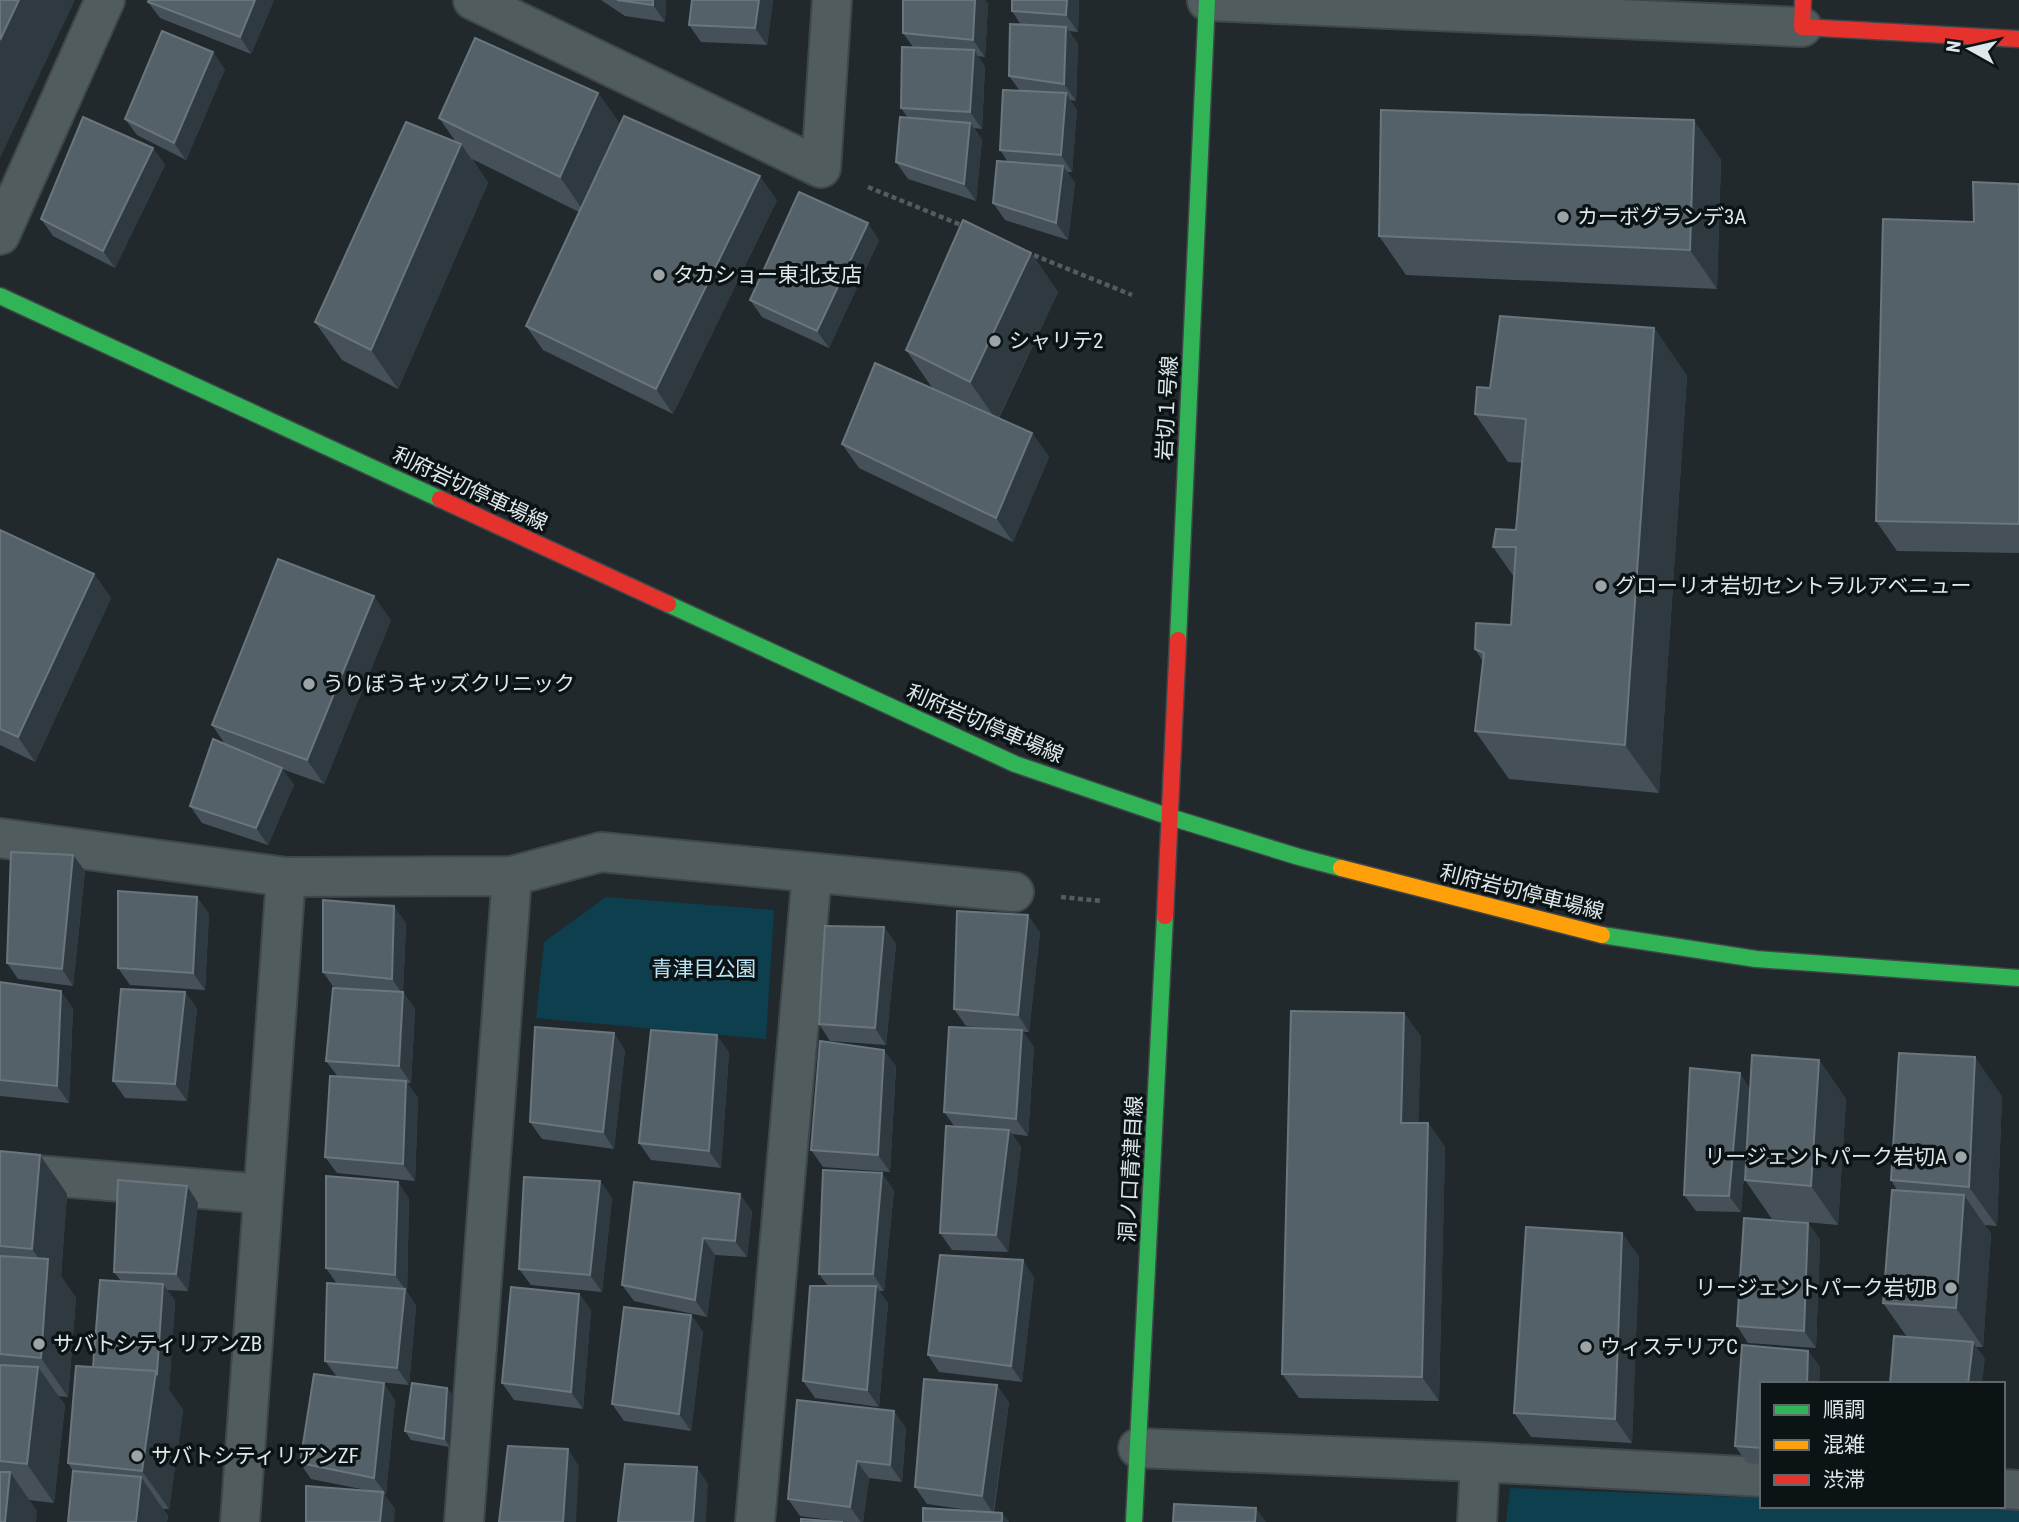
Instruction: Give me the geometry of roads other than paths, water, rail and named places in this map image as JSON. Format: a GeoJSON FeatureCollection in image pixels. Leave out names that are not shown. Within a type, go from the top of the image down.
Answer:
{"type":"FeatureCollection","features":[{"type":"Feature","properties":{"kind":"main road","name":"岩切１号線"},"geometry":{"type":"LineString","coordinates":[[1170,817],[1207,1]]}},
{"type":"Feature","properties":{"kind":"main road"},"geometry":{"type":"LineString","coordinates":[[1802,13],[2019,39]]}},
{"type":"Feature","properties":{"kind":"main road","name":"利府岩切停車場線"},"geometry":{"type":"LineString","coordinates":[[0,296],[1015,764],[1170,817],[1299,858],[1592,933],[1756,959],[2019,978]]}},
{"type":"Feature","properties":{"kind":"main road","name":"洞ノ口青津目線"},"geometry":{"type":"LineString","coordinates":[[1134,1522],[1170,817]]}},
{"type":"Feature","properties":{"kind":"street"},"geometry":{"type":"LineString","coordinates":[[0,236],[105,0]]}},
{"type":"Feature","properties":{"kind":"street"},"geometry":{"type":"LineString","coordinates":[[473,0],[514,10],[821,168],[832,0]]}},
{"type":"Feature","properties":{"kind":"street"},"geometry":{"type":"LineString","coordinates":[[1207,1],[1802,13]]}},
{"type":"Feature","properties":{"kind":"street"},"geometry":{"type":"LineString","coordinates":[[0,838],[286,877],[512,876],[601,852],[1014,892]]}},
{"type":"Feature","properties":{"kind":"street"},"geometry":{"type":"LineString","coordinates":[[755,1522],[812,873]]}},
{"type":"Feature","properties":{"kind":"street"},"geometry":{"type":"LineString","coordinates":[[464,1522],[512,876]]}},
{"type":"Feature","properties":{"kind":"street"},"geometry":{"type":"LineString","coordinates":[[240,1522],[286,877]]}},
{"type":"Feature","properties":{"kind":"street"},"geometry":{"type":"LineString","coordinates":[[0,1172],[263,1194]]}},
{"type":"Feature","properties":{"kind":"street"},"geometry":{"type":"LineString","coordinates":[[1138,1448],[1760,1477]]}},
{"type":"Feature","properties":{"kind":"street"},"geometry":{"type":"LineString","coordinates":[[1477,1522],[1480,1462]]}},
{"type":"Feature","properties":{"kind":"place","name":"カーボグランデ3A"},"geometry":{"type":"Point","coordinates":[1563,217]}},
{"type":"Feature","properties":{"kind":"place","name":"タカショー東北支店"},"geometry":{"type":"Point","coordinates":[659,275]}},
{"type":"Feature","properties":{"kind":"place","name":"シャリテ2"},"geometry":{"type":"Point","coordinates":[995,341]}},
{"type":"Feature","properties":{"kind":"place","name":"グローリオ岩切セントラルアベニュー"},"geometry":{"type":"Point","coordinates":[1601,586]}},
{"type":"Feature","properties":{"kind":"place","name":"うりぼうキッズクリニック"},"geometry":{"type":"Point","coordinates":[309,684]}},
{"type":"Feature","properties":{"kind":"place","name":"リージェントパーク岩切A"},"geometry":{"type":"Point","coordinates":[1961,1157]}},
{"type":"Feature","properties":{"kind":"place","name":"リージェントパーク岩切B"},"geometry":{"type":"Point","coordinates":[1951,1288]}},
{"type":"Feature","properties":{"kind":"place","name":"サバトシティリアンZB"},"geometry":{"type":"Point","coordinates":[39,1344]}},
{"type":"Feature","properties":{"kind":"place","name":"ウィステリアC"},"geometry":{"type":"Point","coordinates":[1586,1347]}},
{"type":"Feature","properties":{"kind":"place","name":"サバトシティリアンZF"},"geometry":{"type":"Point","coordinates":[137,1456]}},
{"type":"Feature","properties":{"kind":"park label","name":"青津目公園"},"geometry":{"type":"Point","coordinates":[704,969]}}]}
